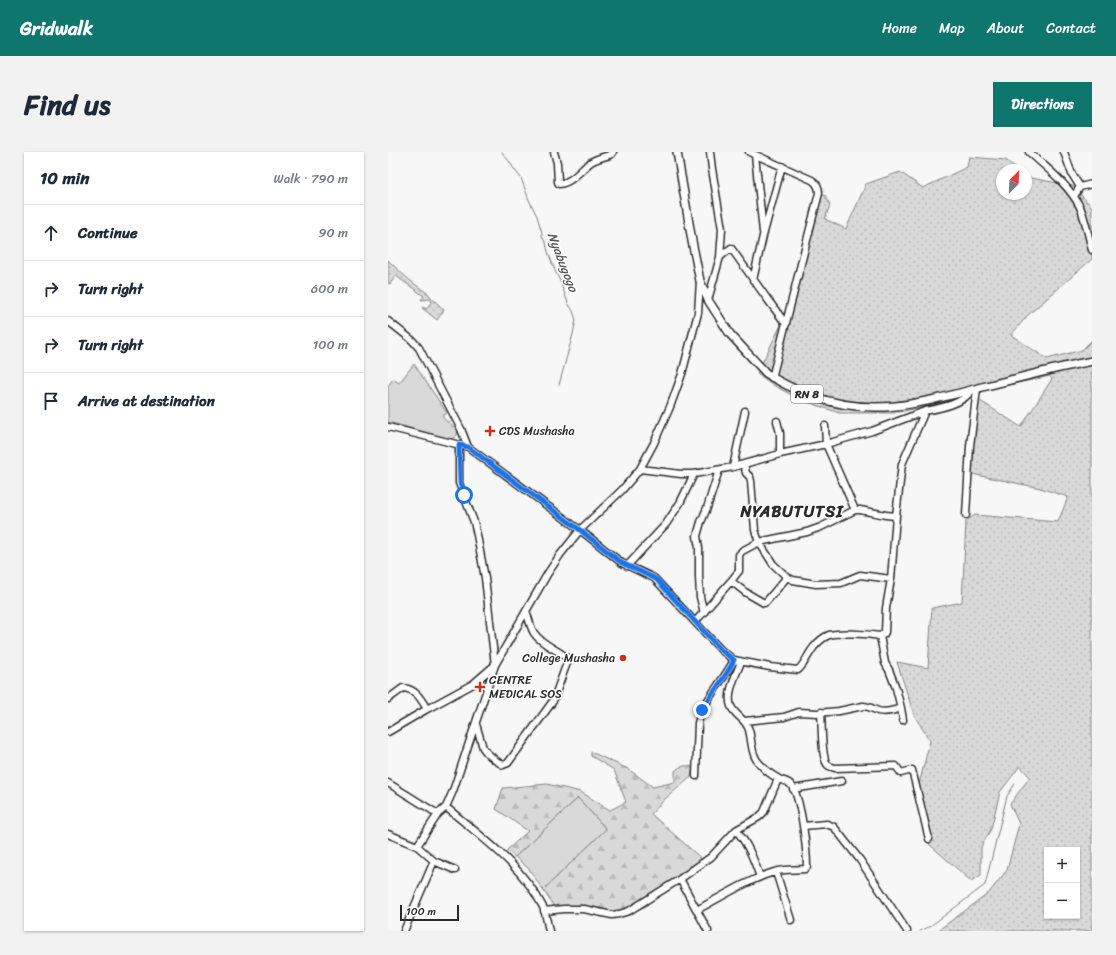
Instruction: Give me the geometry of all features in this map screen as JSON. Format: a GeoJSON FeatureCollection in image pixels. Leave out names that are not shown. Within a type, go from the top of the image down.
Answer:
{"type":"FeatureCollection","features":[{"type":"Feature","properties":{"kind":"main road","name":"RN 8"},"geometry":{"type":"LineString","coordinates":[[677,152],[700,281],[708,300],[730,334],[748,355],[772,378],[796,390],[824,400],[870,408],[890,407],[936,399],[1092,361]]}},
{"type":"Feature","properties":{"kind":"street"},"geometry":{"type":"LineString","coordinates":[[554,152],[557,163],[559,184],[566,182],[592,162],[612,154],[613,152]]}},
{"type":"Feature","properties":{"kind":"street"},"geometry":{"type":"LineString","coordinates":[[708,300],[720,257],[722,229],[710,152]]}},
{"type":"Feature","properties":{"kind":"street"},"geometry":{"type":"LineString","coordinates":[[1029,152],[1074,196],[1081,208],[1092,250]]}},
{"type":"Feature","properties":{"kind":"street"},"geometry":{"type":"LineString","coordinates":[[1064,152],[1072,174],[1080,187]]}},
{"type":"Feature","properties":{"kind":"street"},"geometry":{"type":"LineString","coordinates":[[752,153],[815,182],[818,185],[819,193],[772,378]]}},
{"type":"Feature","properties":{"kind":"street"},"geometry":{"type":"LineString","coordinates":[[752,153],[763,236]]}},
{"type":"Feature","properties":{"kind":"street"},"geometry":{"type":"LineString","coordinates":[[753,280],[782,166]]}},
{"type":"Feature","properties":{"kind":"street"},"geometry":{"type":"LineString","coordinates":[[1074,196],[1080,187],[1092,184]]}},
{"type":"Feature","properties":{"kind":"street"},"geometry":{"type":"LineString","coordinates":[[720,257],[731,248],[786,324]]}},
{"type":"Feature","properties":{"kind":"street"},"geometry":{"type":"LineString","coordinates":[[417,846],[438,814],[446,807],[495,665],[548,573],[580,530],[622,490],[640,469],[654,443],[670,407],[682,374],[698,313],[700,281]]}},
{"type":"Feature","properties":{"kind":"street"},"geometry":{"type":"LineString","coordinates":[[388,321],[412,340],[419,348],[461,429],[468,447]]}},
{"type":"Feature","properties":{"kind":"street"},"geometry":{"type":"LineString","coordinates":[[640,469],[694,474],[734,467],[872,431],[925,411],[957,402],[974,389]]}},
{"type":"Feature","properties":{"kind":"street"},"geometry":{"type":"LineString","coordinates":[[966,515],[974,389]]}},
{"type":"Feature","properties":{"kind":"street"},"geometry":{"type":"LineString","coordinates":[[734,467],[745,411]]}},
{"type":"Feature","properties":{"kind":"street"},"geometry":{"type":"LineString","coordinates":[[388,427],[468,447],[627,566],[654,578],[721,650],[738,661],[798,670],[814,648],[827,636],[851,634],[880,636],[885,632],[886,608],[891,579],[902,464],[925,411]]}},
{"type":"Feature","properties":{"kind":"street"},"geometry":{"type":"LineString","coordinates":[[777,421],[780,433],[780,454]]}},
{"type":"Feature","properties":{"kind":"street"},"geometry":{"type":"LineString","coordinates":[[826,426],[826,444],[855,510]]}},
{"type":"Feature","properties":{"kind":"street"},"geometry":{"type":"LineString","coordinates":[[459,445],[460,483],[477,535],[485,578],[495,665]]}},
{"type":"Feature","properties":{"kind":"street"},"geometry":{"type":"LineString","coordinates":[[744,464],[751,481],[755,530],[759,542],[773,564],[787,577],[794,580],[816,584],[841,583],[860,575],[891,579]]}},
{"type":"Feature","properties":{"kind":"street"},"geometry":{"type":"LineString","coordinates":[[704,613],[700,597],[699,548],[697,536],[719,470]]}},
{"type":"Feature","properties":{"kind":"street"},"geometry":{"type":"LineString","coordinates":[[627,566],[666,524],[680,503],[694,474]]}},
{"type":"Feature","properties":{"kind":"street"},"geometry":{"type":"LineString","coordinates":[[695,622],[739,571],[740,553],[759,542],[807,532],[833,522],[855,510],[896,516]]}},
{"type":"Feature","properties":{"kind":"street"},"geometry":{"type":"LineString","coordinates":[[731,582],[764,603],[787,577]]}},
{"type":"Feature","properties":{"kind":"street"},"geometry":{"type":"LineString","coordinates":[[476,723],[483,748],[495,760],[503,765],[507,764],[557,692],[568,660],[535,634],[526,612]]}},
{"type":"Feature","properties":{"kind":"street"},"geometry":{"type":"LineString","coordinates":[[880,636],[885,663],[896,688],[903,720]]}},
{"type":"Feature","properties":{"kind":"street"},"geometry":{"type":"LineString","coordinates":[[697,910],[760,877],[776,872],[805,869],[807,867],[803,826],[796,795],[790,784],[778,779],[761,766],[756,760],[745,721],[734,712],[732,708],[730,698],[738,661]]}},
{"type":"Feature","properties":{"kind":"street"},"geometry":{"type":"LineString","coordinates":[[696,776],[698,723],[700,716],[708,699],[738,661]]}},
{"type":"Feature","properties":{"kind":"street"},"geometry":{"type":"LineString","coordinates":[[388,732],[427,708],[473,684],[495,665]]}},
{"type":"Feature","properties":{"kind":"street"},"geometry":{"type":"LineString","coordinates":[[388,699],[403,688],[418,694],[427,708]]}},
{"type":"Feature","properties":{"kind":"street"},"geometry":{"type":"LineString","coordinates":[[745,721],[784,717],[799,712],[839,711],[863,706],[886,712],[901,708]]}},
{"type":"Feature","properties":{"kind":"street"},"geometry":{"type":"LineString","coordinates":[[821,712],[824,756],[828,766],[835,768],[896,766],[901,773],[912,770],[929,839]]}},
{"type":"Feature","properties":{"kind":"street"},"geometry":{"type":"LineString","coordinates":[[544,911],[584,909],[612,915],[629,911],[711,857],[736,830],[759,817],[764,812],[778,779]]}},
{"type":"Feature","properties":{"kind":"street"},"geometry":{"type":"LineString","coordinates":[[793,789],[842,781]]}},
{"type":"Feature","properties":{"kind":"street"},"geometry":{"type":"LineString","coordinates":[[388,783],[438,814]]}},
{"type":"Feature","properties":{"kind":"street"},"geometry":{"type":"LineString","coordinates":[[446,807],[524,876],[542,906],[549,931]]}},
{"type":"Feature","properties":{"kind":"street"},"geometry":{"type":"LineString","coordinates":[[803,826],[828,824],[834,827],[860,860],[907,931]]}},
{"type":"Feature","properties":{"kind":"street"},"geometry":{"type":"LineString","coordinates":[[736,830],[747,844],[760,877]]}},
{"type":"Feature","properties":{"kind":"street"},"geometry":{"type":"LineString","coordinates":[[388,834],[417,846],[434,861],[455,870]]}},
{"type":"Feature","properties":{"kind":"street"},"geometry":{"type":"LineString","coordinates":[[404,931],[434,861]]}},
{"type":"Feature","properties":{"kind":"street"},"geometry":{"type":"LineString","coordinates":[[776,872],[790,920]]}},
{"type":"Feature","properties":{"kind":"street"},"geometry":{"type":"LineString","coordinates":[[680,878],[708,931]]}},
{"type":"Feature","properties":{"kind":"green space"},"geometry":{"type":"Polygon","coordinates":[[[969,157],[1006,160],[1010,164],[996,164],[996,200],[1032,200],[1032,178],[1073,186],[1092,207],[1092,259],[1028,315],[1011,335],[1047,359],[1082,350],[1092,340],[1092,931],[937,931],[988,894],[1007,870],[1019,824],[1010,804],[1030,777],[1020,766],[1000,792],[991,829],[981,847],[981,875],[971,881],[929,844],[917,792],[930,741],[914,715],[897,662],[928,668],[932,608],[962,602],[966,521],[975,515],[1058,522],[1068,497],[1040,488],[972,474],[974,397],[894,413],[839,413],[799,399],[773,385],[757,373],[783,321],[785,312],[792,308],[820,196],[825,195],[830,205],[825,219],[846,229],[866,184],[900,172],[923,188],[967,167],[969,157]],[[1050,376],[986,390],[974,397],[1021,427],[1052,379],[1050,376]]]}},
{"type":"Feature","properties":{"kind":"green space"},"geometry":{"type":"Polygon","coordinates":[[[388,260],[407,278],[429,294],[444,310],[437,320],[422,308],[423,307],[426,309],[432,301],[429,299],[421,300],[424,296],[396,276],[390,284],[388,283],[388,260]]]}},
{"type":"Feature","properties":{"kind":"green space"},"geometry":{"type":"Polygon","coordinates":[[[414,364],[447,413],[442,416],[447,422],[449,421],[453,427],[455,426],[458,429],[455,437],[451,439],[388,422],[388,386],[393,379],[399,383],[414,364]]]}},
{"type":"Feature","properties":{"kind":"green space"},"geometry":{"type":"Polygon","coordinates":[[[591,752],[628,769],[653,787],[675,782],[675,771],[681,767],[693,767],[691,777],[666,798],[651,814],[703,860],[666,886],[645,907],[612,914],[553,909],[553,905],[543,890],[606,829],[578,798],[515,857],[507,850],[528,831],[496,809],[503,788],[547,784],[581,792],[610,810],[626,802],[614,770],[591,756],[591,752]]]}},
{"type":"Feature","properties":{"kind":"green space"},"geometry":{"type":"Polygon","coordinates":[[[578,798],[606,829],[543,890],[529,869],[515,857],[578,798]]]}},
{"type":"Feature","properties":{"kind":"waterway","name":"Nyabugogo"},"geometry":{"type":"LineString","coordinates":[[502,152],[521,178],[537,216],[542,236],[546,243],[556,273],[576,320],[559,385]]}},
{"type":"Feature","properties":{"kind":"waterway"},"geometry":{"type":"LineString","coordinates":[[920,931],[929,927],[985,885],[1007,796],[1015,784]]}},
{"type":"Feature","properties":{"kind":"place","name":"CDS Mushasha"},"geometry":{"type":"Point","coordinates":[490,431]}},
{"type":"Feature","properties":{"kind":"place","name":"College Mushasha"},"geometry":{"type":"Point","coordinates":[623,658]}},
{"type":"Feature","properties":{"kind":"place","name":"CENTRE MEDICAL SOS"},"geometry":{"type":"Point","coordinates":[480,687]}},
{"type":"Feature","properties":{"kind":"district","name":"NYABUTUTSI"},"geometry":{"type":"Point","coordinates":[792,511]}},
{"type":"Feature","properties":{"kind":"route"},"geometry":{"type":"LineString","coordinates":[[464,495],[460,483],[458,456],[459,445],[468,447],[622,563],[657,580],[721,650],[734,660],[728,672],[708,699],[702,710]]}}]}
